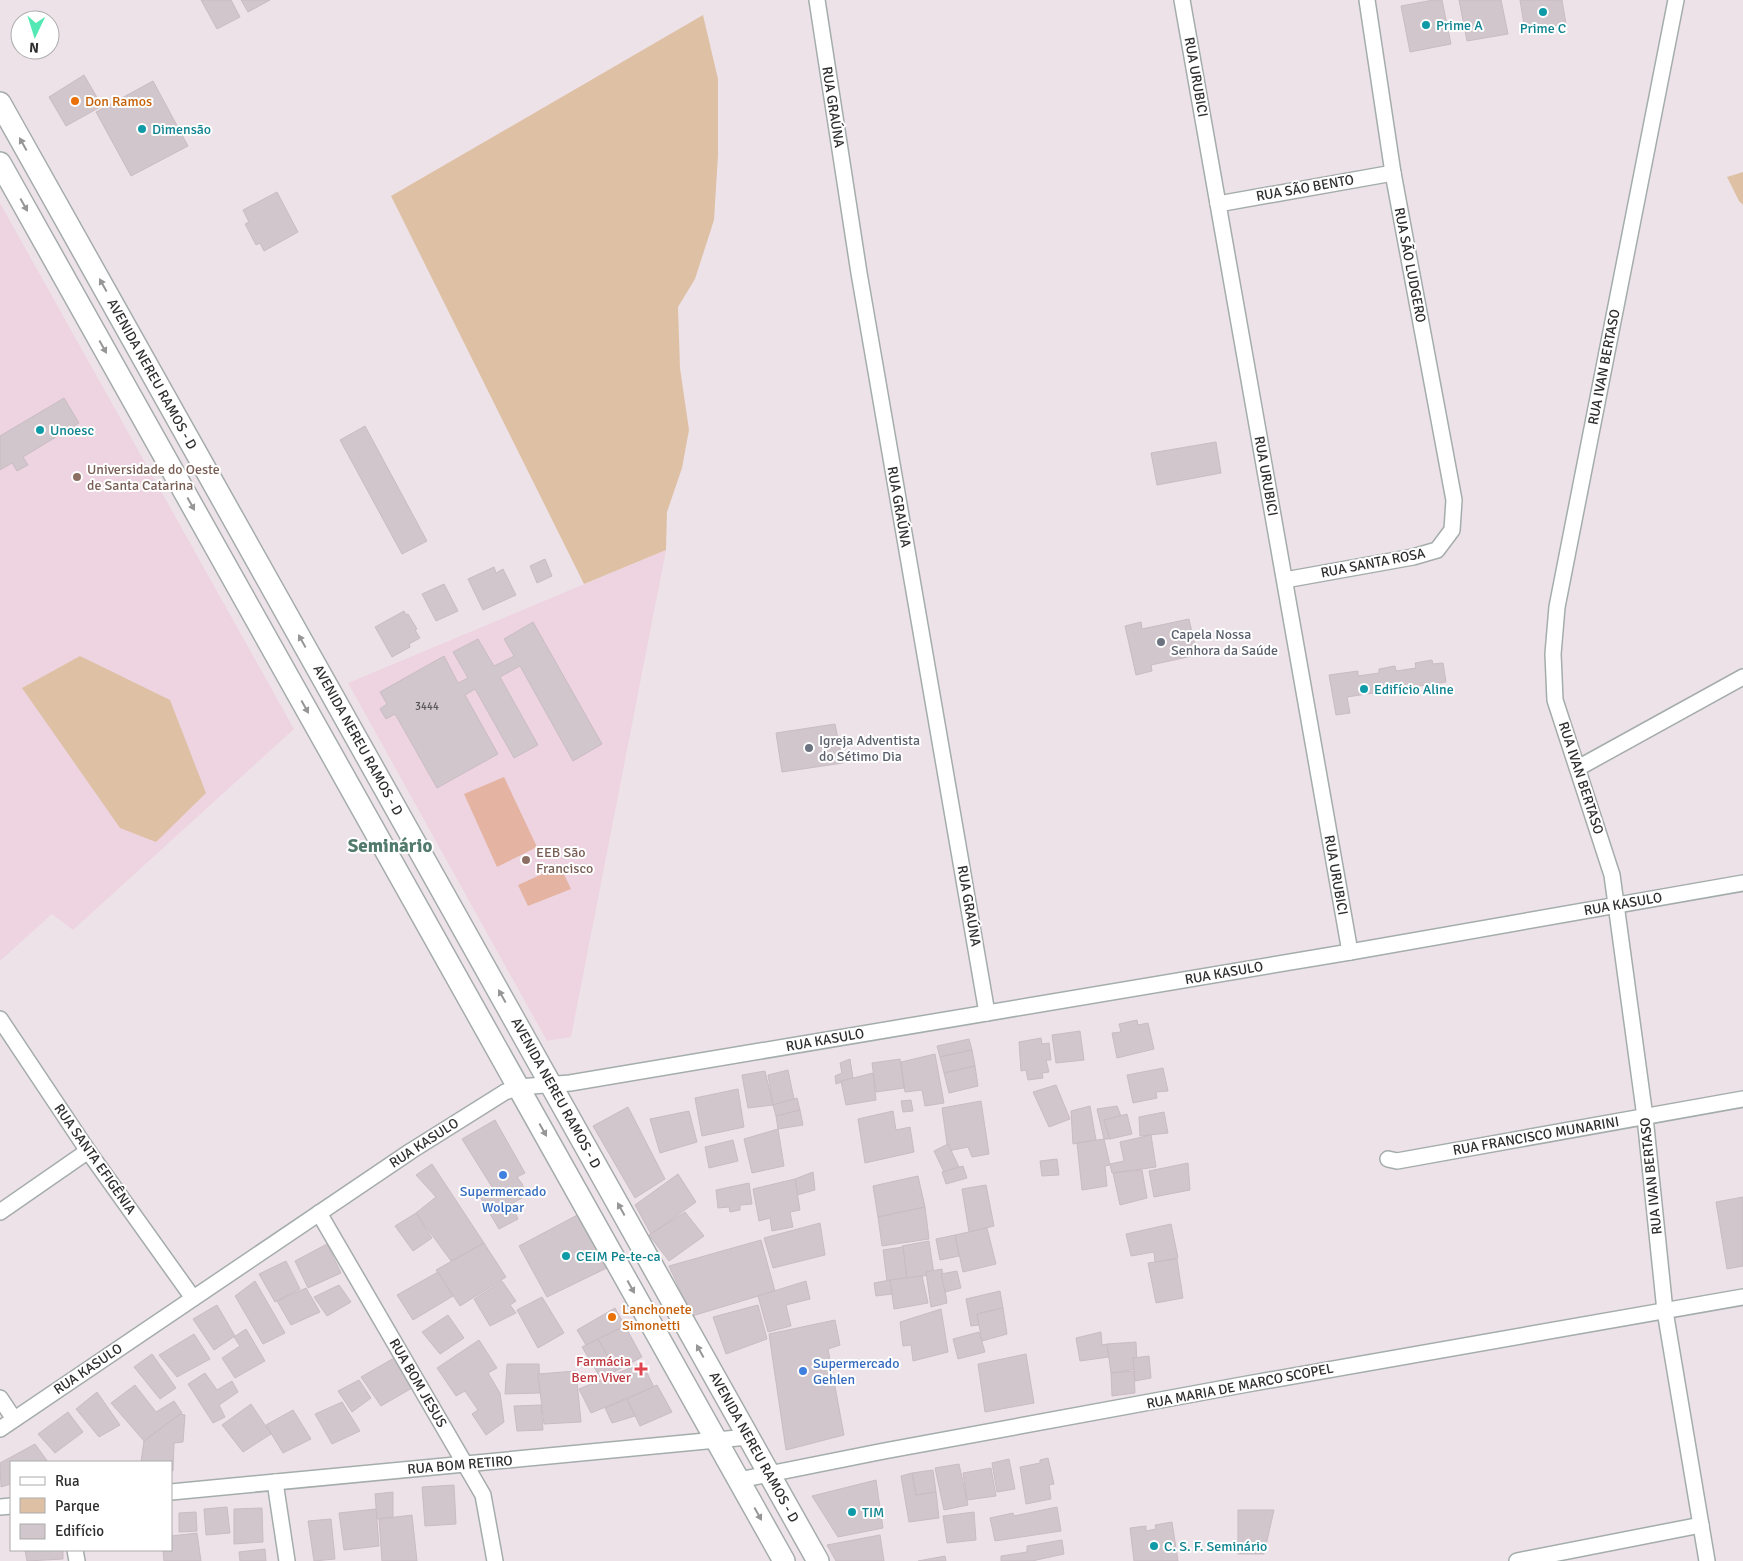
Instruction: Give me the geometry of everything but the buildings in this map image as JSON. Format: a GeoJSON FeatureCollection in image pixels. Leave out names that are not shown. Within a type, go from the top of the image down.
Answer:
{"type":"FeatureCollection","features":[{"type":"Feature","properties":{"kind":"street","name":"RUA GRAÚNA"},"geometry":{"type":"LineString","coordinates":[[817,0],[860,282],[988,1012]]}},
{"type":"Feature","properties":{"kind":"street","name":"RUA URUBICI"},"geometry":{"type":"LineString","coordinates":[[1182,0],[1350,952]]}},
{"type":"Feature","properties":{"kind":"street","name":"RUA SÃO LUDGERO"},"geometry":{"type":"LineString","coordinates":[[1367,0],[1393,173],[1454,500],[1452,530]]}},
{"type":"Feature","properties":{"kind":"street","name":"RUA IVAN BERTASO"},"geometry":{"type":"LineString","coordinates":[[1676,0],[1557,607],[1553,654],[1555,700],[1612,875],[1645,1116],[1665,1310],[1706,1561]]}},
{"type":"Feature","properties":{"kind":"street","name":"AVENIDA NEREU RAMOS - D"},"geometry":{"type":"LineString","coordinates":[[0,103],[818,1561]]}},
{"type":"Feature","properties":{"kind":"street","name":"AVENIDA NEREU RAMOS - D"},"geometry":{"type":"LineString","coordinates":[[0,163],[784,1561]]}},
{"type":"Feature","properties":{"kind":"street","name":"RUA SÃO BENTO"},"geometry":{"type":"LineString","coordinates":[[1218,204],[1393,173]]}},
{"type":"Feature","properties":{"kind":"street"},"geometry":{"type":"LineString","coordinates":[[134,403],[160,388]]}},
{"type":"Feature","properties":{"kind":"street","name":"RUA SANTA ROSA"},"geometry":{"type":"LineString","coordinates":[[1285,580],[1413,557],[1437,550],[1452,530]]}},
{"type":"Feature","properties":{"kind":"street"},"geometry":{"type":"LineString","coordinates":[[1578,768],[1743,677]]}},
{"type":"Feature","properties":{"kind":"street","name":"RUA KASULO"},"geometry":{"type":"LineString","coordinates":[[0,1429],[419,1146],[505,1092],[519,1087],[570,1083],[1350,952],[1743,883]]}},
{"type":"Feature","properties":{"kind":"street","name":"RUA SANTA EFIGÊNIA"},"geometry":{"type":"LineString","coordinates":[[0,1019],[88,1151],[193,1298]]}},
{"type":"Feature","properties":{"kind":"street","name":"RUA FRANCISCO MUNARINI"},"geometry":{"type":"LineString","coordinates":[[1388,1159],[1396,1162],[1743,1099]]}},
{"type":"Feature","properties":{"kind":"street"},"geometry":{"type":"LineString","coordinates":[[0,1212],[88,1151]]}},
{"type":"Feature","properties":{"kind":"street","name":"RUA BOM JESUS"},"geometry":{"type":"LineString","coordinates":[[319,1213],[483,1495],[495,1561]]}},
{"type":"Feature","properties":{"kind":"street","name":"RUA MARIA DE MARCO SCOPEL"},"geometry":{"type":"LineString","coordinates":[[739,1480],[884,1451],[1743,1297]]}},
{"type":"Feature","properties":{"kind":"street"},"geometry":{"type":"LineString","coordinates":[[0,1398],[14,1419]]}},
{"type":"Feature","properties":{"kind":"street","name":"RUA BOM RETIRO"},"geometry":{"type":"LineString","coordinates":[[172,1492],[748,1437]]}},
{"type":"Feature","properties":{"kind":"street"},"geometry":{"type":"LineString","coordinates":[[275,1482],[287,1561]]}},
{"type":"Feature","properties":{"kind":"street"},"geometry":{"type":"LineString","coordinates":[[1517,1561],[1700,1525]]}},
{"type":"Feature","properties":{"kind":"shaded area","name":"Universidade do Oeste de Santa Catarina"},"geometry":{"type":"Polygon","coordinates":[[[0,203],[294,729],[73,930],[52,914],[0,961],[0,203]]]}},
{"type":"Feature","properties":{"kind":"shaded area","name":"EEB São Francisco"},"geometry":{"type":"Polygon","coordinates":[[[666,550],[571,1037],[547,1041],[348,683],[666,550]]]}},
{"type":"Feature","properties":{"kind":"shaded area"},"geometry":{"type":"Polygon","coordinates":[[[504,777],[537,847],[497,867],[464,794],[504,777]]]}},
{"type":"Feature","properties":{"kind":"shaded area"},"geometry":{"type":"Polygon","coordinates":[[[560,866],[571,889],[528,906],[518,885],[560,866]]]}},
{"type":"Feature","properties":{"kind":"green space"},"geometry":{"type":"Polygon","coordinates":[[[703,15],[718,79],[718,155],[714,220],[695,279],[678,307],[680,368],[689,430],[682,468],[667,512],[666,550],[584,584],[391,196],[703,15]]]}},
{"type":"Feature","properties":{"kind":"green space"},"geometry":{"type":"Polygon","coordinates":[[[1743,172],[1743,205],[1727,177],[1743,172]]]}},
{"type":"Feature","properties":{"kind":"green space"},"geometry":{"type":"Polygon","coordinates":[[[80,656],[170,700],[206,793],[156,842],[120,828],[22,688],[80,656]]]}},
{"type":"Feature","properties":{"kind":"place","name":"Prime C"},"geometry":{"type":"Point","coordinates":[1543,12]}},
{"type":"Feature","properties":{"kind":"place","name":"Prime A"},"geometry":{"type":"Point","coordinates":[1426,25]}},
{"type":"Feature","properties":{"kind":"place","name":"Don Ramos"},"geometry":{"type":"Point","coordinates":[75,101]}},
{"type":"Feature","properties":{"kind":"place","name":"Dimensão"},"geometry":{"type":"Point","coordinates":[142,129]}},
{"type":"Feature","properties":{"kind":"place","name":"Unoesc"},"geometry":{"type":"Point","coordinates":[40,430]}},
{"type":"Feature","properties":{"kind":"place","name":"Universidade do Oeste de Santa Catarina"},"geometry":{"type":"Point","coordinates":[77,477]}},
{"type":"Feature","properties":{"kind":"place","name":"Capela Nossa Senhora da Saúde"},"geometry":{"type":"Point","coordinates":[1161,642]}},
{"type":"Feature","properties":{"kind":"place","name":"Edifício Aline"},"geometry":{"type":"Point","coordinates":[1364,689]}},
{"type":"Feature","properties":{"kind":"place","name":"Igreja Adventista do Sétimo Dia"},"geometry":{"type":"Point","coordinates":[809,748]}},
{"type":"Feature","properties":{"kind":"place","name":"EEB São Francisco"},"geometry":{"type":"Point","coordinates":[526,860]}},
{"type":"Feature","properties":{"kind":"place","name":"Supermercado Wolpar"},"geometry":{"type":"Point","coordinates":[503,1175]}},
{"type":"Feature","properties":{"kind":"place","name":"CEIM Pe-te-ca"},"geometry":{"type":"Point","coordinates":[566,1256]}},
{"type":"Feature","properties":{"kind":"place","name":"Lanchonete Simonetti"},"geometry":{"type":"Point","coordinates":[612,1317]}},
{"type":"Feature","properties":{"kind":"place","name":"Farmácia Bem Viver"},"geometry":{"type":"Point","coordinates":[641,1369]}},
{"type":"Feature","properties":{"kind":"place","name":"Supermercado Gehlen"},"geometry":{"type":"Point","coordinates":[803,1371]}},
{"type":"Feature","properties":{"kind":"place","name":"TIM"},"geometry":{"type":"Point","coordinates":[852,1512]}},
{"type":"Feature","properties":{"kind":"place","name":"C. S. F. Seminário"},"geometry":{"type":"Point","coordinates":[1154,1546]}},
{"type":"Feature","properties":{"kind":"district","name":"Seminário"},"geometry":{"type":"Point","coordinates":[390,846]}}]}
